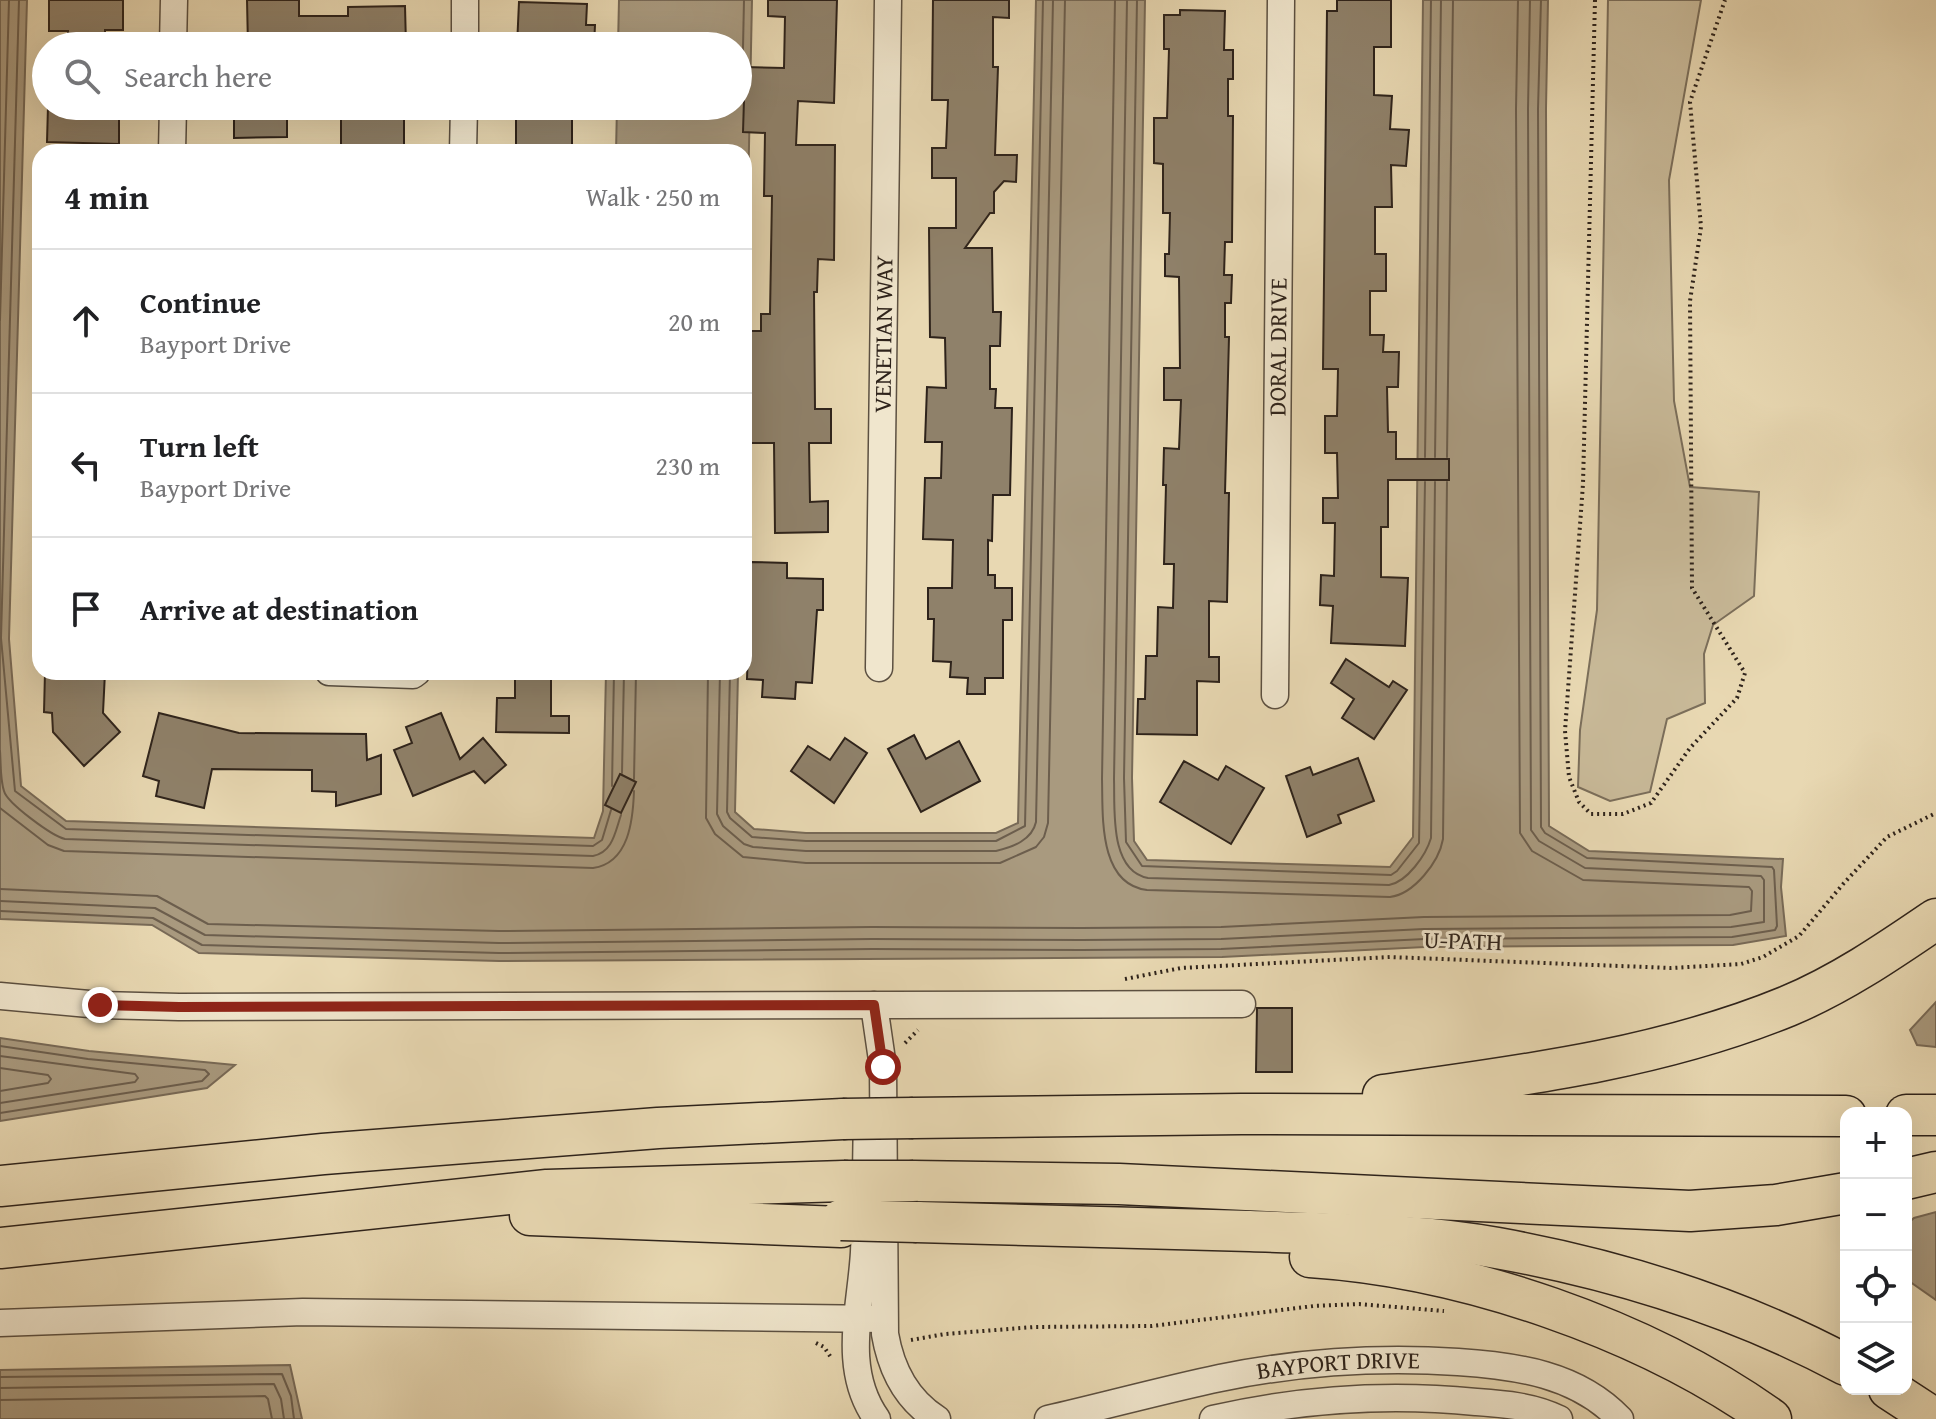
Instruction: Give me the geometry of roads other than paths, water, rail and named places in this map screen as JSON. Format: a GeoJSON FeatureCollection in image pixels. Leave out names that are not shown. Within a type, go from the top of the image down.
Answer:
{"type":"FeatureCollection","features":[{"type":"Feature","properties":{"kind":"highway"},"geometry":{"type":"LineString","coordinates":[[1241,1114],[1555,1070],[1687,1041],[1789,1005],[1870,964],[1936,919]]}},
{"type":"Feature","properties":{"kind":"highway"},"geometry":{"type":"LineString","coordinates":[[0,1186],[282,1158],[658,1128],[843,1119],[1241,1114],[1840,1116]]}},
{"type":"Feature","properties":{"kind":"highway"},"geometry":{"type":"LineString","coordinates":[[1912,1115],[1936,1115]]}},
{"type":"Feature","properties":{"kind":"highway"},"geometry":{"type":"LineString","coordinates":[[1912,1178],[1936,1172]]}},
{"type":"Feature","properties":{"kind":"highway"},"geometry":{"type":"LineString","coordinates":[[0,1248],[547,1190],[844,1181],[1119,1184],[1690,1211],[1776,1205],[1840,1194]]}},
{"type":"Feature","properties":{"kind":"highway"},"geometry":{"type":"LineString","coordinates":[[294,1218],[375,1214],[507,1214],[916,1227],[1377,1236],[1494,1247],[1653,1285],[1750,1320],[1801,1341],[1840,1362]]}},
{"type":"Feature","properties":{"kind":"highway"},"geometry":{"type":"LineString","coordinates":[[916,1227],[1324,1258],[1448,1279],[1547,1307],[1600,1327],[1705,1378],[1771,1419]]}},
{"type":"Feature","properties":{"kind":"highway"},"geometry":{"type":"LineString","coordinates":[[1898,1395],[1935,1419]]}},
{"type":"Feature","properties":{"kind":"street"},"geometry":{"type":"LineString","coordinates":[[173,32],[174,0]]}},
{"type":"Feature","properties":{"kind":"street"},"geometry":{"type":"LineString","coordinates":[[465,0],[465,32]]}},
{"type":"Feature","properties":{"kind":"street","name":"VENETIAN WAY"},"geometry":{"type":"LineString","coordinates":[[879,668],[888,0]]}},
{"type":"Feature","properties":{"kind":"street","name":"DORAL DRIVE"},"geometry":{"type":"LineString","coordinates":[[1275,695],[1281,0]]}},
{"type":"Feature","properties":{"kind":"street"},"geometry":{"type":"LineString","coordinates":[[172,144],[173,120]]}},
{"type":"Feature","properties":{"kind":"street"},"geometry":{"type":"LineString","coordinates":[[463,144],[464,120]]}},
{"type":"Feature","properties":{"kind":"street"},"geometry":{"type":"LineString","coordinates":[[0,996],[100,1005],[179,1007],[1242,1004]]}},
{"type":"Feature","properties":{"kind":"street"},"geometry":{"type":"LineString","coordinates":[[874,1005],[867,1068],[864,1251],[855,1353],[861,1387],[877,1419]]}},
{"type":"Feature","properties":{"kind":"street"},"geometry":{"type":"LineString","coordinates":[[874,1005],[883,1067],[884,1319],[887,1345],[899,1379],[915,1402],[937,1419]]}},
{"type":"Feature","properties":{"kind":"street"},"geometry":{"type":"LineString","coordinates":[[0,1323],[303,1312],[884,1319]]}},
{"type":"Feature","properties":{"kind":"street"},"geometry":{"type":"LineString","coordinates":[[1371,1361],[1373,1408]]}},
{"type":"Feature","properties":{"kind":"street","name":"BAYPORT DRIVE"},"geometry":{"type":"LineString","coordinates":[[1048,1419],[1219,1378],[1302,1366],[1371,1361],[1447,1362],[1530,1370],[1574,1386],[1607,1406],[1620,1419]]}},
{"type":"Feature","properties":{"kind":"street","name":"BAYPORT DRIVE"},"geometry":{"type":"LineString","coordinates":[[1213,1419],[1309,1402],[1373,1408],[1418,1397],[1503,1404],[1539,1411],[1559,1419]]}},
{"type":"Feature","properties":{"kind":"water"},"geometry":{"type":"Polygon","coordinates":[[[0,0],[27,0],[9,639],[21,786],[66,821],[594,838],[603,811],[606,680],[738,680],[735,812],[754,829],[806,833],[996,833],[1018,823],[1036,0],[1145,0],[1132,778],[1134,841],[1147,860],[1390,867],[1413,837],[1423,0],[1548,0],[1549,826],[1589,851],[1783,859],[1781,887],[1786,936],[1733,945],[1425,947],[1222,957],[499,961],[199,953],[152,925],[0,919],[0,0]]]}},
{"type":"Feature","properties":{"kind":"water"},"geometry":{"type":"Polygon","coordinates":[[[619,0],[752,0],[751,32],[618,32],[619,0]]]}},
{"type":"Feature","properties":{"kind":"water"},"geometry":{"type":"Polygon","coordinates":[[[617,120],[750,120],[749,144],[616,144],[617,120]]]}},
{"type":"Feature","properties":{"kind":"water"},"geometry":{"type":"Polygon","coordinates":[[[1936,1002],[1936,1047],[1917,1045],[1910,1030],[1936,1002]]]}},
{"type":"Feature","properties":{"kind":"water"},"geometry":{"type":"Polygon","coordinates":[[[0,1038],[89,1051],[235,1065],[207,1088],[0,1121],[0,1038]]]}},
{"type":"Feature","properties":{"kind":"water"},"geometry":{"type":"Polygon","coordinates":[[[1936,1212],[1936,1300],[1912,1283],[1914,1218],[1936,1212]]]}},
{"type":"Feature","properties":{"kind":"water"},"geometry":{"type":"Polygon","coordinates":[[[290,1365],[302,1419],[0,1419],[0,1370],[290,1365]]]}}]}
